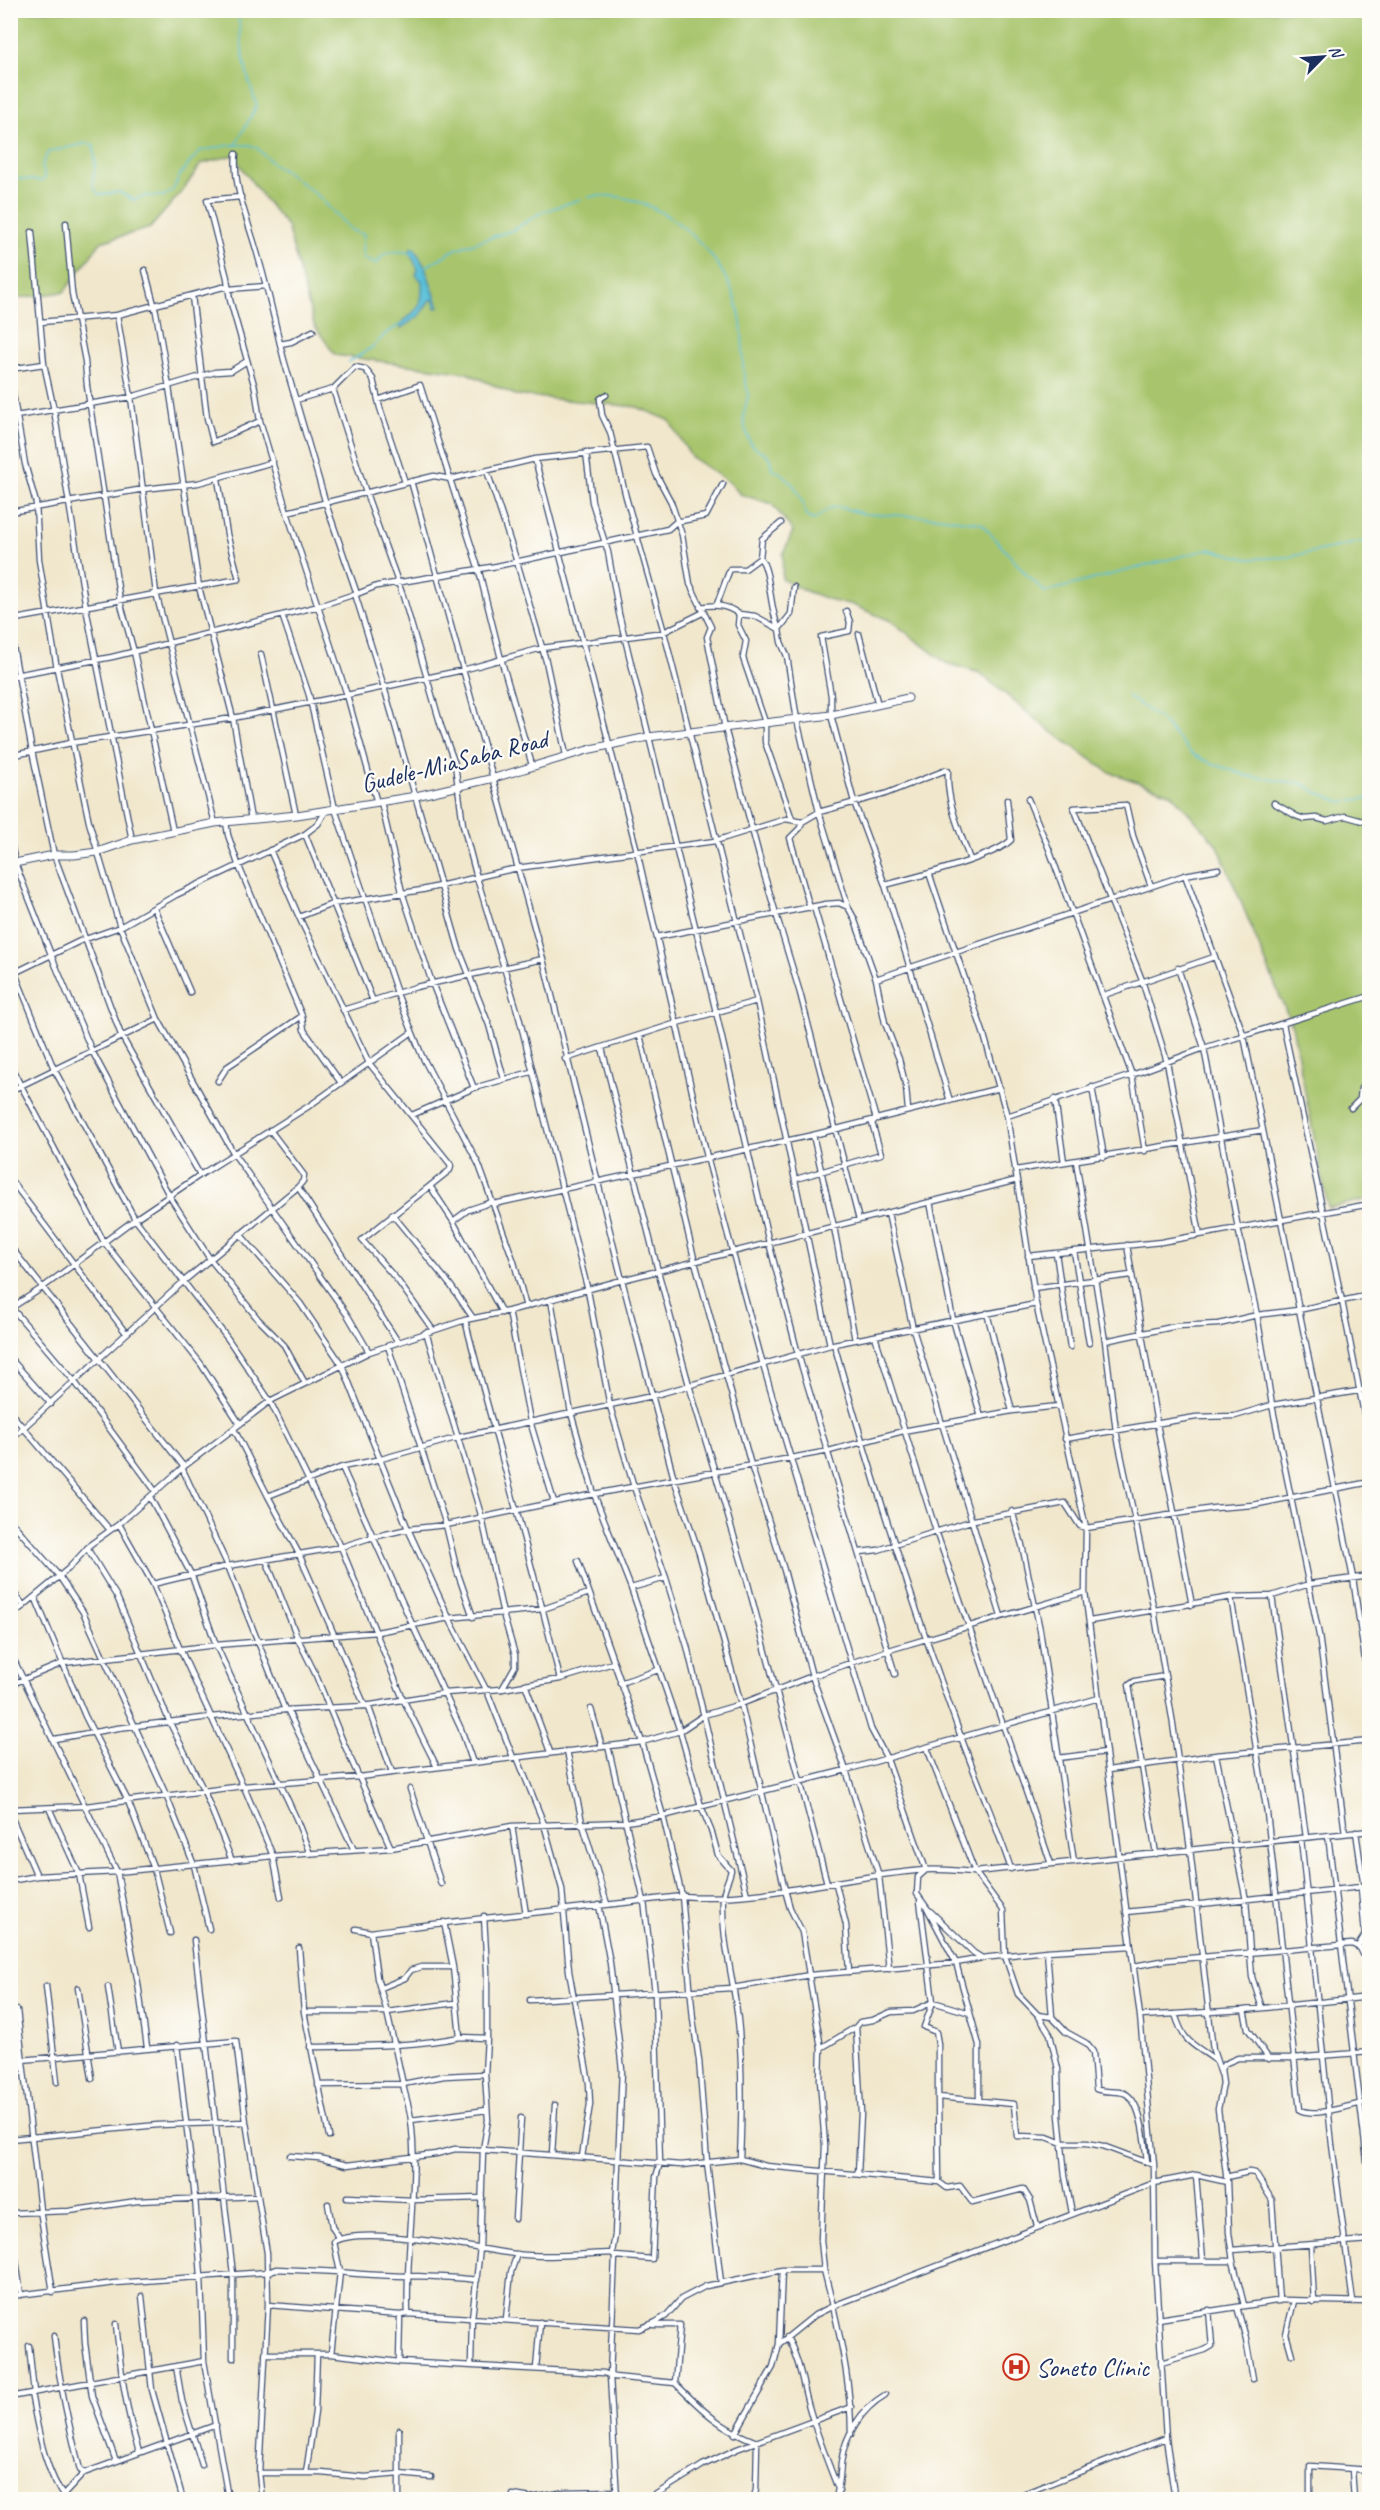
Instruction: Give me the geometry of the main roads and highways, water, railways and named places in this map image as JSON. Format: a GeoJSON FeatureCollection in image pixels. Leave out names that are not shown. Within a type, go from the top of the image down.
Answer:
{"type":"FeatureCollection","features":[{"type":"Feature","properties":{"kind":"water"},"geometry":{"type":"Polygon","coordinates":[[[411,248],[414,248],[425,267],[439,307],[436,308],[433,299],[429,301],[419,316],[401,328],[400,324],[416,311],[422,297],[422,281],[416,275],[418,269],[410,253],[411,248]]]}},
{"type":"Feature","properties":{"kind":"waterway"},"geometry":{"type":"LineString","coordinates":[[235,146],[257,105],[244,59],[238,10]]}},
{"type":"Feature","properties":{"kind":"waterway"},"geometry":{"type":"LineString","coordinates":[[10,178],[41,181],[45,178],[42,165],[48,152],[88,143],[94,146],[93,181],[94,188],[99,195],[119,192],[133,200],[146,196],[164,196],[173,190],[181,173],[200,151],[230,145],[249,145],[257,148],[275,166],[284,170],[317,195],[351,230],[364,235],[362,251],[364,259],[376,264],[384,254],[392,252],[412,254]]}},
{"type":"Feature","properties":{"kind":"waterway"},"geometry":{"type":"LineString","coordinates":[[589,197],[614,196],[639,202],[663,214],[686,229],[705,248],[721,270],[733,293],[740,317],[744,377],[748,395],[744,411],[745,428],[754,447],[769,457],[772,469],[786,477],[796,489],[807,517],[814,520],[830,508],[839,507],[864,514],[939,517],[981,523],[1045,592],[1209,549],[1248,559],[1289,557],[1370,540]]}},
{"type":"Feature","properties":{"kind":"waterway"},"geometry":{"type":"LineString","coordinates":[[425,267],[456,249],[513,230],[542,212],[581,199]]}},
{"type":"Feature","properties":{"kind":"waterway"},"geometry":{"type":"LineString","coordinates":[[349,362],[400,325]]}},
{"type":"Feature","properties":{"kind":"waterway"},"geometry":{"type":"LineString","coordinates":[[1127,696],[1160,719],[1192,754],[1206,761],[1247,776],[1304,784],[1314,791],[1342,802],[1370,798]]}},
{"type":"Feature","properties":{"kind":"place","name":"Soneto Clinic"},"geometry":{"type":"Point","coordinates":[1016,2367]}}]}
